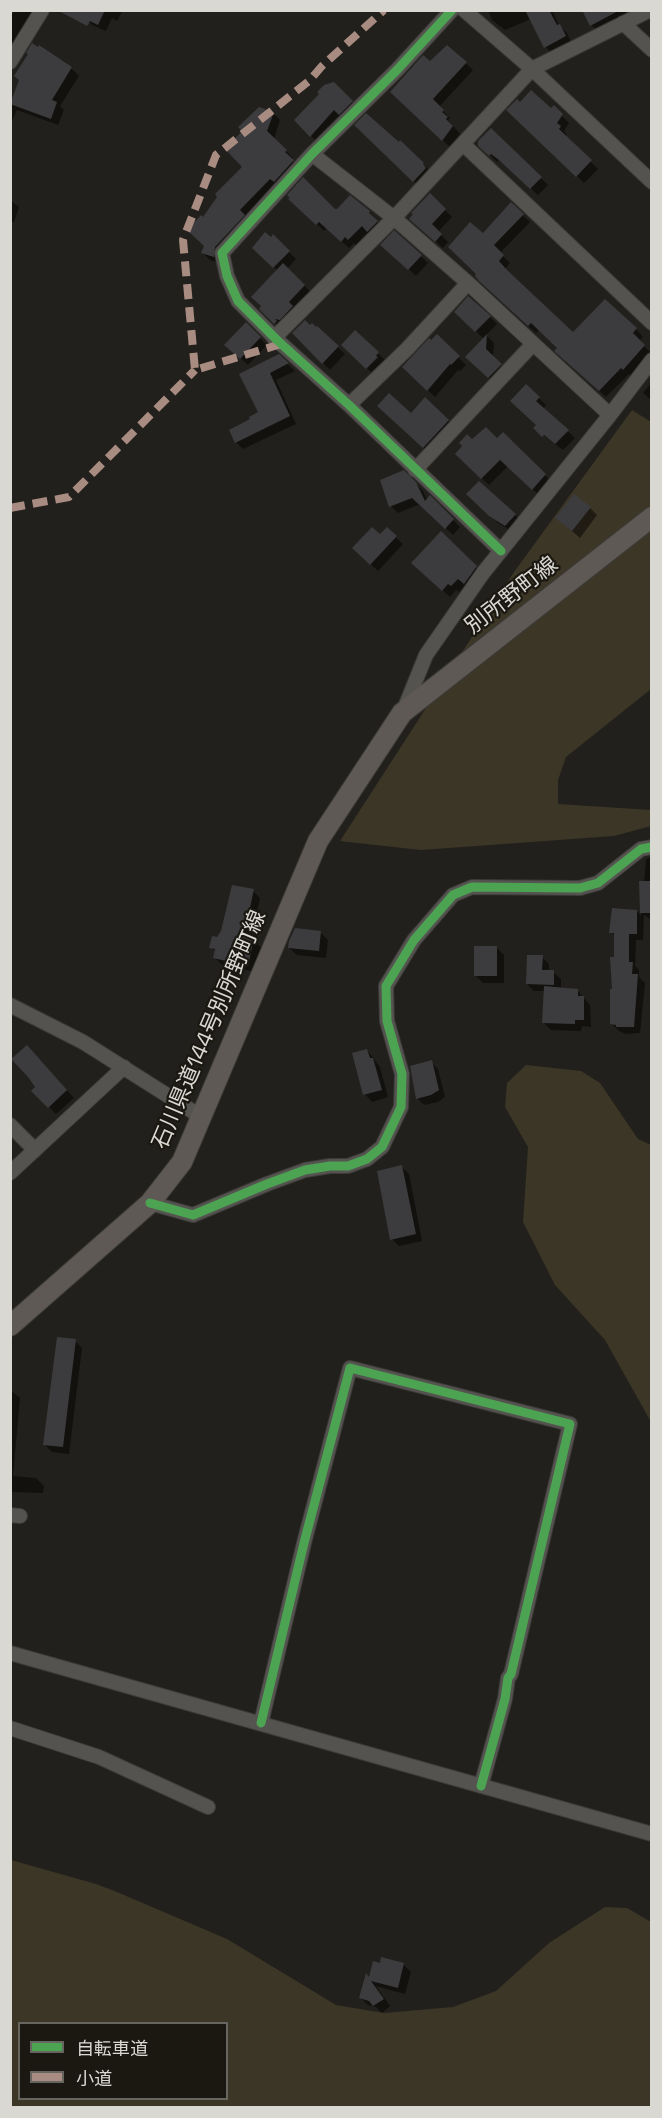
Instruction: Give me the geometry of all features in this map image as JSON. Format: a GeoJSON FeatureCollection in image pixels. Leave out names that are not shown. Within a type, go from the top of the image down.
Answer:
{"type":"FeatureCollection","features":[{"type":"Feature","properties":{"kind":"main road","name":"別所野町線"},"geometry":{"type":"LineString","coordinates":[[402,713],[651,517]]}},
{"type":"Feature","properties":{"kind":"main road","name":"石川県道144号別所野町線"},"geometry":{"type":"LineString","coordinates":[[10,1326],[150,1203],[182,1162],[318,841],[402,713]]}},
{"type":"Feature","properties":{"kind":"street"},"geometry":{"type":"LineString","coordinates":[[10,62],[42,10]]}},
{"type":"Feature","properties":{"kind":"street"},"geometry":{"type":"LineString","coordinates":[[452,10],[312,154],[222,253],[227,276],[238,301],[274,338],[349,405],[501,551]]}},
{"type":"Feature","properties":{"kind":"street"},"geometry":{"type":"LineString","coordinates":[[464,10],[532,69],[651,182]]}},
{"type":"Feature","properties":{"kind":"street"},"geometry":{"type":"LineString","coordinates":[[274,338],[394,218],[532,69],[650,10]]}},
{"type":"Feature","properties":{"kind":"street"},"geometry":{"type":"LineString","coordinates":[[623,23],[651,50]]}},
{"type":"Feature","properties":{"kind":"street"},"geometry":{"type":"LineString","coordinates":[[463,144],[651,323]]}},
{"type":"Feature","properties":{"kind":"street"},"geometry":{"type":"LineString","coordinates":[[312,154],[394,218],[468,283],[610,415]]}},
{"type":"Feature","properties":{"kind":"street"},"geometry":{"type":"LineString","coordinates":[[349,405],[407,349],[468,283]]}},
{"type":"Feature","properties":{"kind":"street"},"geometry":{"type":"LineString","coordinates":[[415,470],[533,344]]}},
{"type":"Feature","properties":{"kind":"street"},"geometry":{"type":"LineString","coordinates":[[402,713],[426,655],[501,551],[651,360]]}},
{"type":"Feature","properties":{"kind":"street"},"geometry":{"type":"LineString","coordinates":[[150,1203],[193,1215],[305,1170],[348,1166],[367,1158],[382,1147],[401,1107],[402,1074],[387,1021],[386,986],[414,940],[453,895],[472,887],[580,888],[598,883],[641,849],[651,847]]}},
{"type":"Feature","properties":{"kind":"street"},"geometry":{"type":"LineString","coordinates":[[10,1005],[83,1042],[200,1116]]}},
{"type":"Feature","properties":{"kind":"street"},"geometry":{"type":"LineString","coordinates":[[10,1173],[124,1067]]}},
{"type":"Feature","properties":{"kind":"street"},"geometry":{"type":"LineString","coordinates":[[10,1125],[35,1150]]}},
{"type":"Feature","properties":{"kind":"street"},"geometry":{"type":"LineString","coordinates":[[261,1723],[304,1543],[350,1368],[570,1424],[511,1674],[508,1678],[505,1699],[481,1786]]}},
{"type":"Feature","properties":{"kind":"street"},"geometry":{"type":"LineString","coordinates":[[10,1653],[651,1834]]}},
{"type":"Feature","properties":{"kind":"street"},"geometry":{"type":"LineString","coordinates":[[10,1728],[99,1757],[208,1807]]}},
{"type":"Feature","properties":{"kind":"shaded area"},"geometry":{"type":"Polygon","coordinates":[[[632,410],[651,422],[651,689],[566,757],[558,780],[558,804],[651,810],[651,826],[614,836],[421,850],[340,841],[514,572],[632,410]]]}},
{"type":"Feature","properties":{"kind":"shaded area"},"geometry":{"type":"Polygon","coordinates":[[[526,1065],[581,1071],[600,1083],[638,1139],[651,1145],[651,1422],[605,1340],[555,1285],[523,1222],[528,1147],[505,1107],[507,1083],[526,1065]]]}},
{"type":"Feature","properties":{"kind":"shaded area"},"geometry":{"type":"Polygon","coordinates":[[[11,1860],[96,1884],[227,1939],[336,2005],[384,2013],[453,2007],[496,1991],[549,1943],[605,1907],[627,1908],[651,1922],[651,2107],[11,2107],[11,1860]]]}},
{"type":"Feature","properties":{"kind":"building"},"geometry":{"type":"Polygon","coordinates":[[[57,10],[105,10],[98,25],[90,21],[87,26],[57,10]]]}},
{"type":"Feature","properties":{"kind":"building"},"geometry":{"type":"Polygon","coordinates":[[[525,10],[549,10],[566,36],[544,48],[525,10]]]}},
{"type":"Feature","properties":{"kind":"building"},"geometry":{"type":"Polygon","coordinates":[[[582,10],[620,10],[590,26],[582,10]]]}},
{"type":"Feature","properties":{"kind":"building"},"geometry":{"type":"Polygon","coordinates":[[[32,43],[38,47],[39,45],[72,67],[52,100],[57,102],[51,119],[10,104],[19,80],[14,76],[32,43]]]}},
{"type":"Feature","properties":{"kind":"building"},"geometry":{"type":"Polygon","coordinates":[[[447,45],[467,62],[433,99],[444,110],[442,112],[453,126],[442,141],[390,92],[423,55],[430,61],[447,45]]]}},
{"type":"Feature","properties":{"kind":"building"},"geometry":{"type":"Polygon","coordinates":[[[334,82],[353,101],[339,115],[334,110],[310,137],[294,120],[319,94],[317,92],[324,85],[334,82]]]}},
{"type":"Feature","properties":{"kind":"building"},"geometry":{"type":"Polygon","coordinates":[[[531,90],[551,108],[554,105],[563,114],[557,123],[561,126],[559,129],[592,160],[576,177],[506,110],[517,99],[520,102],[531,90]]]}},
{"type":"Feature","properties":{"kind":"building"},"geometry":{"type":"Polygon","coordinates":[[[259,107],[274,112],[267,131],[294,160],[274,182],[270,179],[240,210],[245,215],[215,247],[214,257],[201,253],[204,246],[187,230],[201,215],[203,217],[217,197],[215,194],[242,167],[225,149],[242,131],[238,127],[259,107]]]}},
{"type":"Feature","properties":{"kind":"building"},"geometry":{"type":"Polygon","coordinates":[[[366,113],[424,163],[426,168],[413,182],[354,125],[366,113]]]}},
{"type":"Feature","properties":{"kind":"building"},"geometry":{"type":"Polygon","coordinates":[[[491,128],[542,177],[530,189],[499,160],[491,154],[489,156],[478,146],[478,141],[491,128]]]}},
{"type":"Feature","properties":{"kind":"building"},"geometry":{"type":"Polygon","coordinates":[[[303,177],[335,209],[350,195],[370,211],[369,213],[378,221],[367,232],[362,226],[348,240],[345,237],[341,242],[319,222],[316,225],[288,199],[290,198],[287,195],[303,177]]]}},
{"type":"Feature","properties":{"kind":"building"},"geometry":{"type":"Polygon","coordinates":[[[430,193],[446,209],[432,224],[442,234],[435,242],[409,219],[413,214],[411,213],[430,193]]]}},
{"type":"Feature","properties":{"kind":"building"},"geometry":{"type":"Polygon","coordinates":[[[511,202],[524,214],[494,245],[504,255],[499,261],[507,270],[573,332],[605,299],[637,328],[633,333],[645,345],[623,370],[621,368],[599,391],[554,351],[557,348],[531,323],[528,326],[479,281],[476,274],[448,247],[470,222],[483,233],[511,202]]]}},
{"type":"Feature","properties":{"kind":"building"},"geometry":{"type":"Polygon","coordinates":[[[394,230],[422,255],[408,270],[380,245],[394,230]]]}},
{"type":"Feature","properties":{"kind":"building"},"geometry":{"type":"Polygon","coordinates":[[[265,232],[271,237],[273,234],[290,251],[273,268],[252,248],[265,232]]]}},
{"type":"Feature","properties":{"kind":"building"},"geometry":{"type":"Polygon","coordinates":[[[283,263],[305,285],[289,302],[293,306],[280,320],[275,319],[277,321],[274,324],[251,297],[283,263]]]}},
{"type":"Feature","properties":{"kind":"building"},"geometry":{"type":"Polygon","coordinates":[[[468,296],[491,316],[475,332],[454,312],[468,296]]]}},
{"type":"Feature","properties":{"kind":"building"},"geometry":{"type":"Polygon","coordinates":[[[305,320],[310,325],[312,323],[317,326],[339,346],[322,364],[292,333],[305,320]]]}},
{"type":"Feature","properties":{"kind":"building"},"geometry":{"type":"Polygon","coordinates":[[[246,322],[261,337],[240,359],[224,345],[246,322]]]}},
{"type":"Feature","properties":{"kind":"building"},"geometry":{"type":"Polygon","coordinates":[[[355,330],[379,352],[376,356],[378,357],[366,369],[341,345],[355,330]]]}},
{"type":"Feature","properties":{"kind":"building"},"geometry":{"type":"Polygon","coordinates":[[[437,334],[460,356],[427,391],[402,367],[429,338],[431,340],[437,334]]]}},
{"type":"Feature","properties":{"kind":"building"},"geometry":{"type":"Polygon","coordinates":[[[487,334],[486,349],[502,364],[488,378],[465,357],[487,334]]]}},
{"type":"Feature","properties":{"kind":"building"},"geometry":{"type":"Polygon","coordinates":[[[279,354],[289,363],[270,373],[290,416],[235,443],[229,430],[258,412],[239,374],[279,354]]]}},
{"type":"Feature","properties":{"kind":"building"},"geometry":{"type":"Polygon","coordinates":[[[526,384],[540,397],[536,401],[569,430],[555,444],[544,435],[542,437],[533,428],[536,425],[510,401],[526,384]]]}},
{"type":"Feature","properties":{"kind":"building"},"geometry":{"type":"Polygon","coordinates":[[[389,393],[411,413],[425,397],[449,420],[423,448],[377,406],[389,393]]]}},
{"type":"Feature","properties":{"kind":"building"},"geometry":{"type":"Polygon","coordinates":[[[486,427],[497,438],[503,432],[546,474],[532,490],[500,460],[481,479],[455,454],[462,446],[459,443],[467,434],[472,439],[486,427]]]}},
{"type":"Feature","properties":{"kind":"building"},"geometry":{"type":"Polygon","coordinates":[[[404,470],[416,482],[425,501],[430,495],[454,519],[445,529],[412,498],[389,507],[380,480],[404,470]]]}},
{"type":"Feature","properties":{"kind":"building"},"geometry":{"type":"Polygon","coordinates":[[[479,481],[516,514],[505,526],[489,516],[466,494],[479,481]]]}},
{"type":"Feature","properties":{"kind":"building"},"geometry":{"type":"Polygon","coordinates":[[[574,494],[591,507],[572,531],[555,518],[574,494]]]}},
{"type":"Feature","properties":{"kind":"building"},"geometry":{"type":"Polygon","coordinates":[[[372,527],[380,534],[387,527],[397,536],[370,565],[352,548],[372,527]]]}},
{"type":"Feature","properties":{"kind":"building"},"geometry":{"type":"Polygon","coordinates":[[[441,531],[477,566],[464,584],[458,579],[451,586],[448,584],[442,591],[411,563],[441,531]]]}},
{"type":"Feature","properties":{"kind":"building"},"geometry":{"type":"Polygon","coordinates":[[[639,881],[651,881],[651,913],[640,913],[639,881]]]}},
{"type":"Feature","properties":{"kind":"building"},"geometry":{"type":"Polygon","coordinates":[[[232,885],[254,889],[244,936],[254,938],[248,966],[213,958],[215,949],[209,948],[212,936],[217,937],[221,931],[232,885]]]}},
{"type":"Feature","properties":{"kind":"building"},"geometry":{"type":"Polygon","coordinates":[[[612,908],[637,910],[637,934],[629,934],[629,962],[633,962],[632,974],[638,974],[634,1027],[616,1027],[610,1024],[610,989],[612,989],[610,957],[614,957],[614,933],[609,933],[612,908]]]}},
{"type":"Feature","properties":{"kind":"building"},"geometry":{"type":"Polygon","coordinates":[[[295,928],[321,931],[319,951],[288,948],[295,928]]]}},
{"type":"Feature","properties":{"kind":"building"},"geometry":{"type":"Polygon","coordinates":[[[474,946],[497,946],[497,976],[474,976],[474,946]]]}},
{"type":"Feature","properties":{"kind":"building"},"geometry":{"type":"Polygon","coordinates":[[[527,955],[543,955],[542,970],[554,970],[554,985],[526,984],[527,955]]]}},
{"type":"Feature","properties":{"kind":"building"},"geometry":{"type":"Polygon","coordinates":[[[544,986],[578,989],[578,996],[584,996],[584,1020],[575,1020],[575,1024],[542,1023],[544,986]]]}},
{"type":"Feature","properties":{"kind":"building"},"geometry":{"type":"Polygon","coordinates":[[[27,1045],[67,1090],[48,1108],[31,1091],[35,1087],[11,1059],[27,1045]]]}},
{"type":"Feature","properties":{"kind":"building"},"geometry":{"type":"Polygon","coordinates":[[[367,1049],[370,1058],[373,1058],[382,1090],[363,1095],[352,1053],[367,1049]]]}},
{"type":"Feature","properties":{"kind":"building"},"geometry":{"type":"Polygon","coordinates":[[[432,1060],[439,1090],[416,1099],[410,1066],[432,1060]]]}},
{"type":"Feature","properties":{"kind":"building"},"geometry":{"type":"Polygon","coordinates":[[[402,1165],[416,1234],[390,1240],[377,1171],[402,1165]]]}},
{"type":"Feature","properties":{"kind":"building"},"geometry":{"type":"Polygon","coordinates":[[[57,1337],[76,1339],[63,1447],[43,1445],[57,1337]]]}},
{"type":"Feature","properties":{"kind":"building"},"geometry":{"type":"Polygon","coordinates":[[[381,1957],[404,1963],[398,1988],[371,1981],[384,1999],[373,2006],[369,2001],[359,1998],[366,1973],[369,1977],[373,1961],[380,1963],[381,1957]]]}},
{"type":"Feature","properties":{"kind":"marked path"},"geometry":{"type":"LineString","coordinates":[[281,344],[195,370],[183,240],[216,155],[309,81],[322,66],[384,10]]}},
{"type":"Feature","properties":{"kind":"marked path"},"geometry":{"type":"LineString","coordinates":[[10,508],[69,497],[195,370]]}},
{"type":"Feature","properties":{"kind":"cycle path"},"geometry":{"type":"LineString","coordinates":[[452,10],[397,70],[312,154],[222,253],[227,276],[238,301],[501,551]]}},
{"type":"Feature","properties":{"kind":"cycle path"},"geometry":{"type":"LineString","coordinates":[[150,1203],[193,1215],[305,1170],[348,1166],[367,1159],[382,1147],[401,1107],[402,1074],[387,1021],[386,986],[414,940],[453,895],[472,887],[580,888],[598,883],[641,849],[652,847]]}},
{"type":"Feature","properties":{"kind":"cycle path"},"geometry":{"type":"LineString","coordinates":[[261,1723],[304,1543],[350,1368],[570,1424],[511,1674],[508,1678],[505,1699],[481,1786]]}}]}
